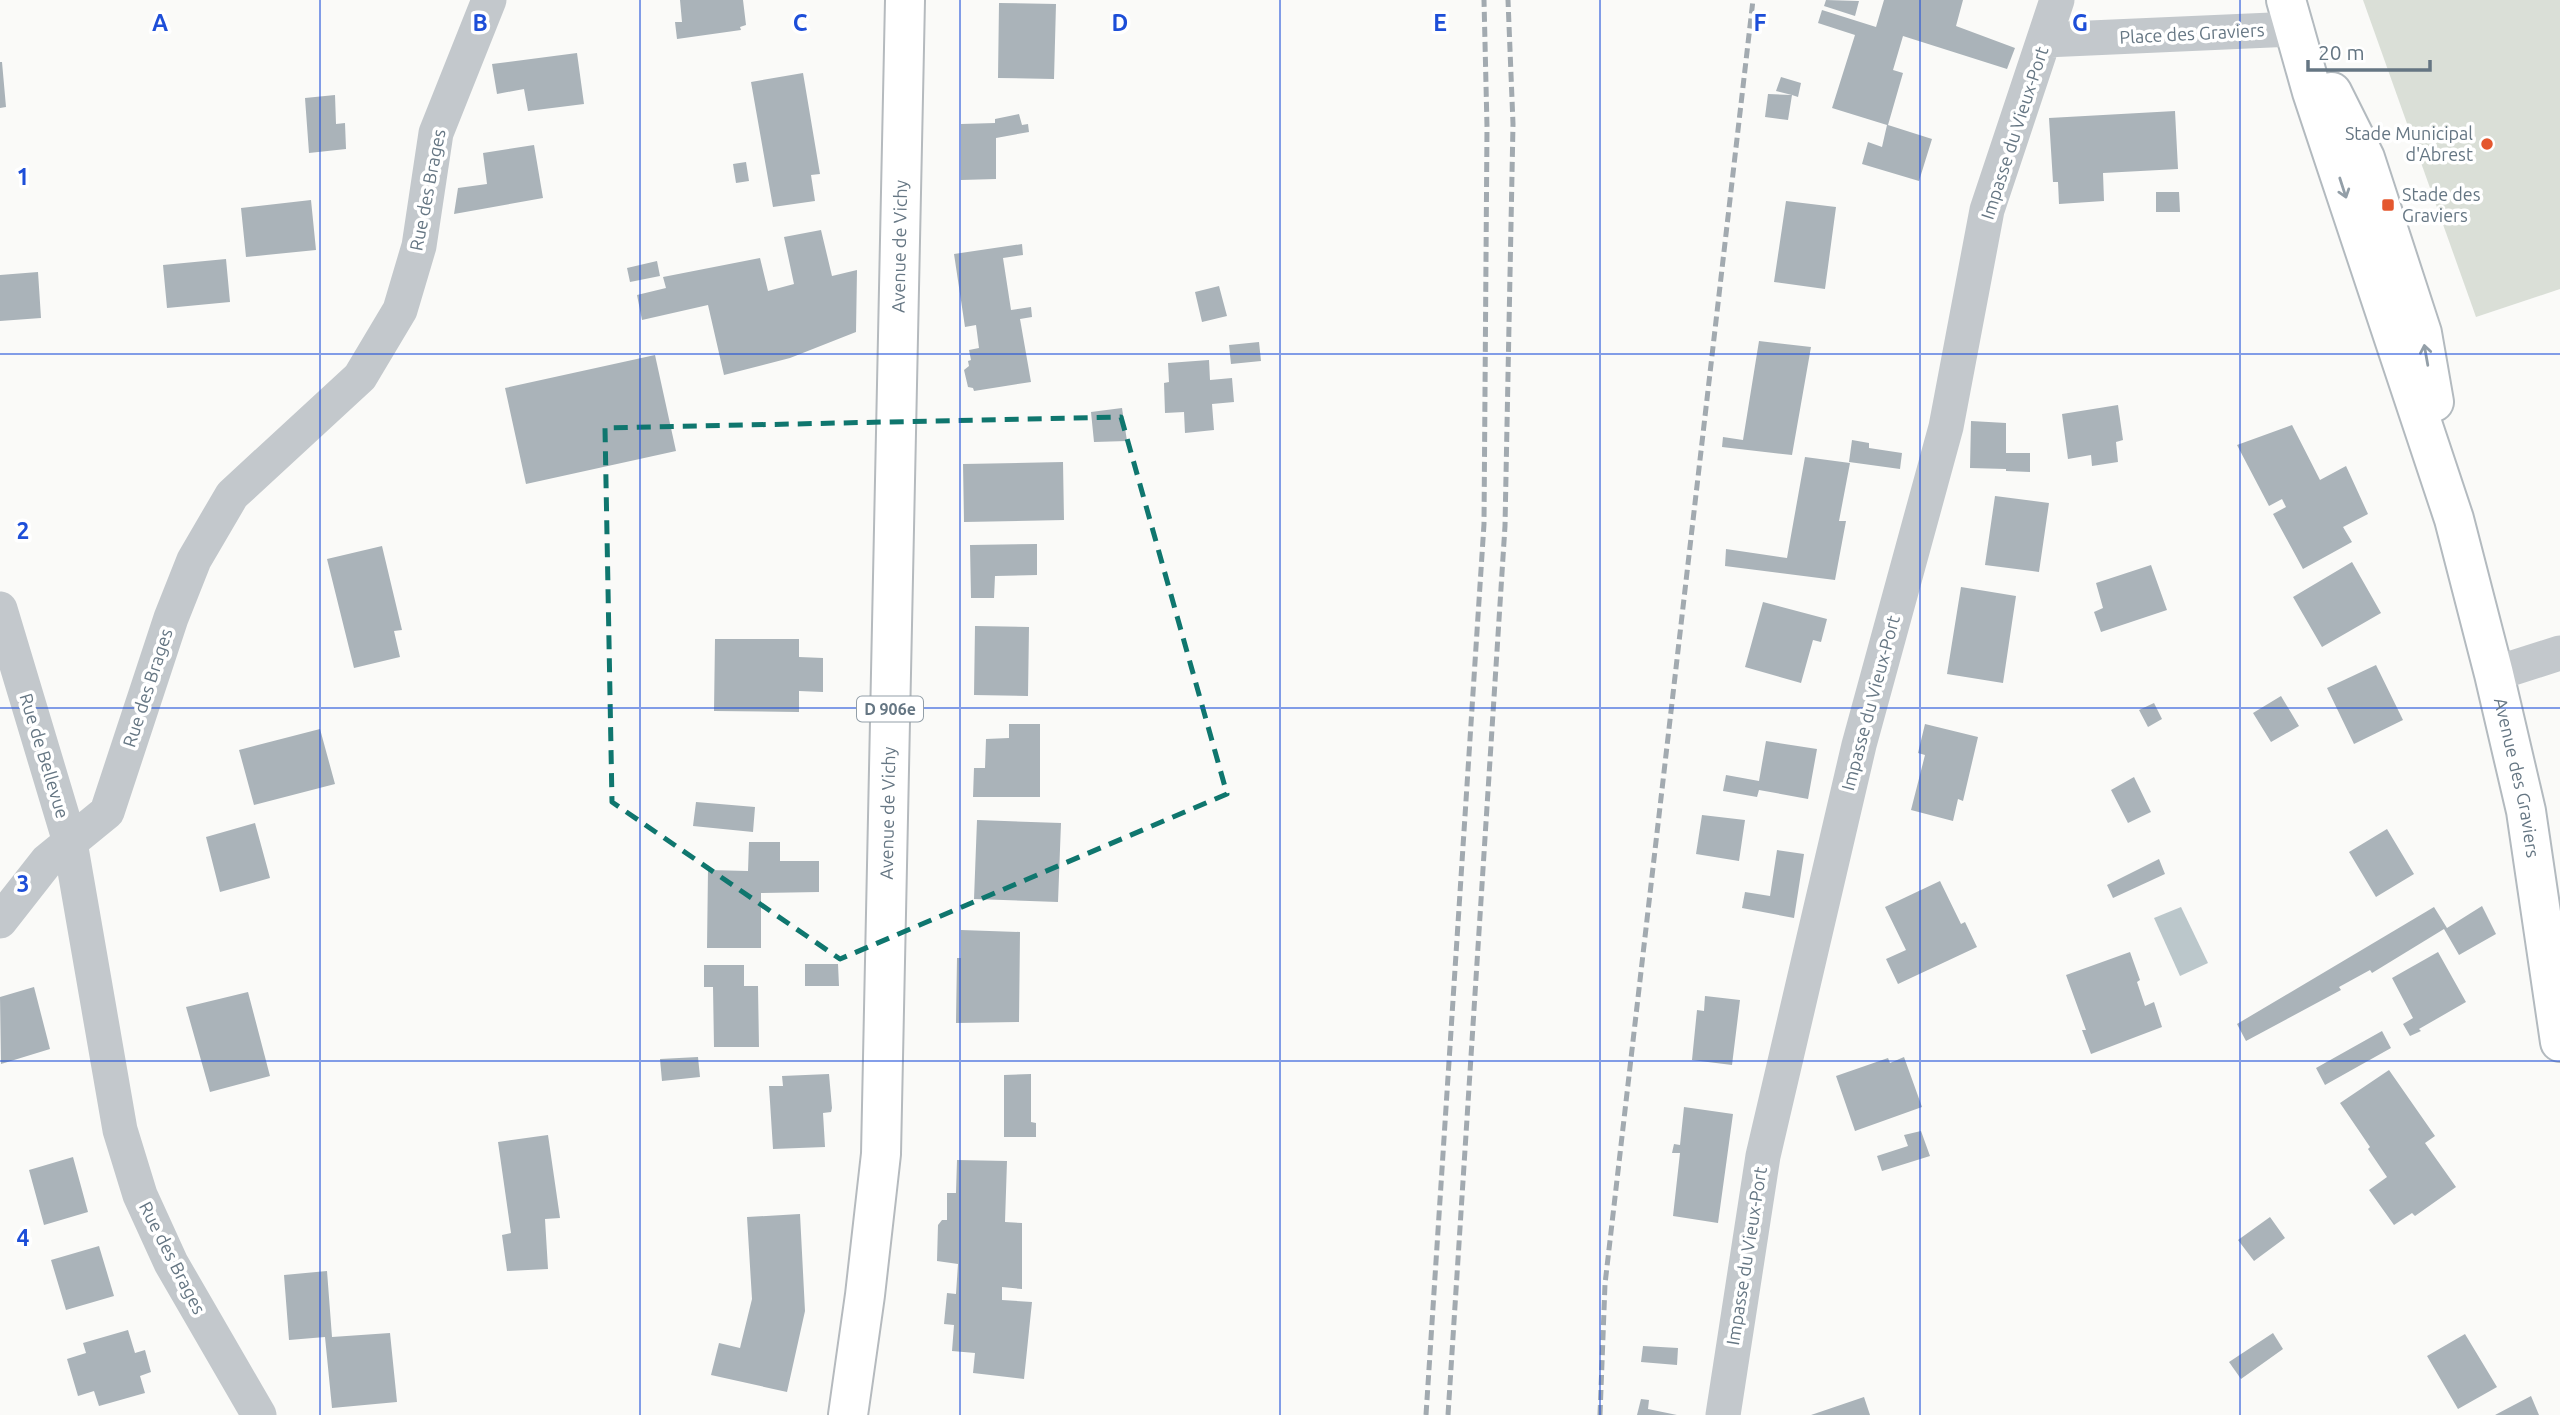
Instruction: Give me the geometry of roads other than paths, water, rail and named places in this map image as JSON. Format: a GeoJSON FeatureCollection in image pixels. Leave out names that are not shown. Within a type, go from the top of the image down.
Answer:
{"type":"FeatureCollection","features":[{"type":"Feature","properties":{"kind":"main road","name":"Avenue de Vichy"},"geometry":{"type":"LineString","coordinates":[[848,1415],[881,1154],[905,0]]}},
{"type":"Feature","properties":{"kind":"main road","name":"Avenue des Graviers"},"geometry":{"type":"LineString","coordinates":[[2291,14],[2312,92],[2454,519],[2526,811],[2560,1042]]}},
{"type":"Feature","properties":{"kind":"street","name":"Rue des Brages"},"geometry":{"type":"LineString","coordinates":[[259,1415],[171,1263],[141,1195],[120,1130],[70,842],[107,812],[171,618],[194,560],[232,495],[360,377],[400,310],[419,246],[436,133],[489,0]]}},
{"type":"Feature","properties":{"kind":"street","name":"Impasse du Vieux-Port"},"geometry":{"type":"LineString","coordinates":[[1723,1415],[1763,1156],[1852,771],[1946,427],[1987,210],[2057,0]]}},
{"type":"Feature","properties":{"kind":"street","name":"Place des Graviers"},"geometry":{"type":"LineString","coordinates":[[2045,40],[2291,14]]}},
{"type":"Feature","properties":{"kind":"street","name":"Rue de Bellevue"},"geometry":{"type":"LineString","coordinates":[[0,609],[70,842],[47,861],[0,921]]}},
{"type":"Feature","properties":{"kind":"street"},"geometry":{"type":"LineString","coordinates":[[2494,674],[2560,653]]}},
{"type":"Feature","properties":{"kind":"railway"},"geometry":{"type":"LineString","coordinates":[[1426,1415],[1484,524],[1487,127],[1484,0]]}},
{"type":"Feature","properties":{"kind":"railway"},"geometry":{"type":"LineString","coordinates":[[1448,1415],[1505,526],[1513,124],[1508,0]]}},
{"type":"Feature","properties":{"kind":"railway"},"geometry":{"type":"LineString","coordinates":[[1600,1415],[1605,1284],[1753,0]]}},
{"type":"Feature","properties":{"kind":"place","name":"Stade Municipal d'Abrest"},"geometry":{"type":"Point","coordinates":[2487,144]}},
{"type":"Feature","properties":{"kind":"place","name":"Stade des Graviers"},"geometry":{"type":"Point","coordinates":[2388,205]}}]}
